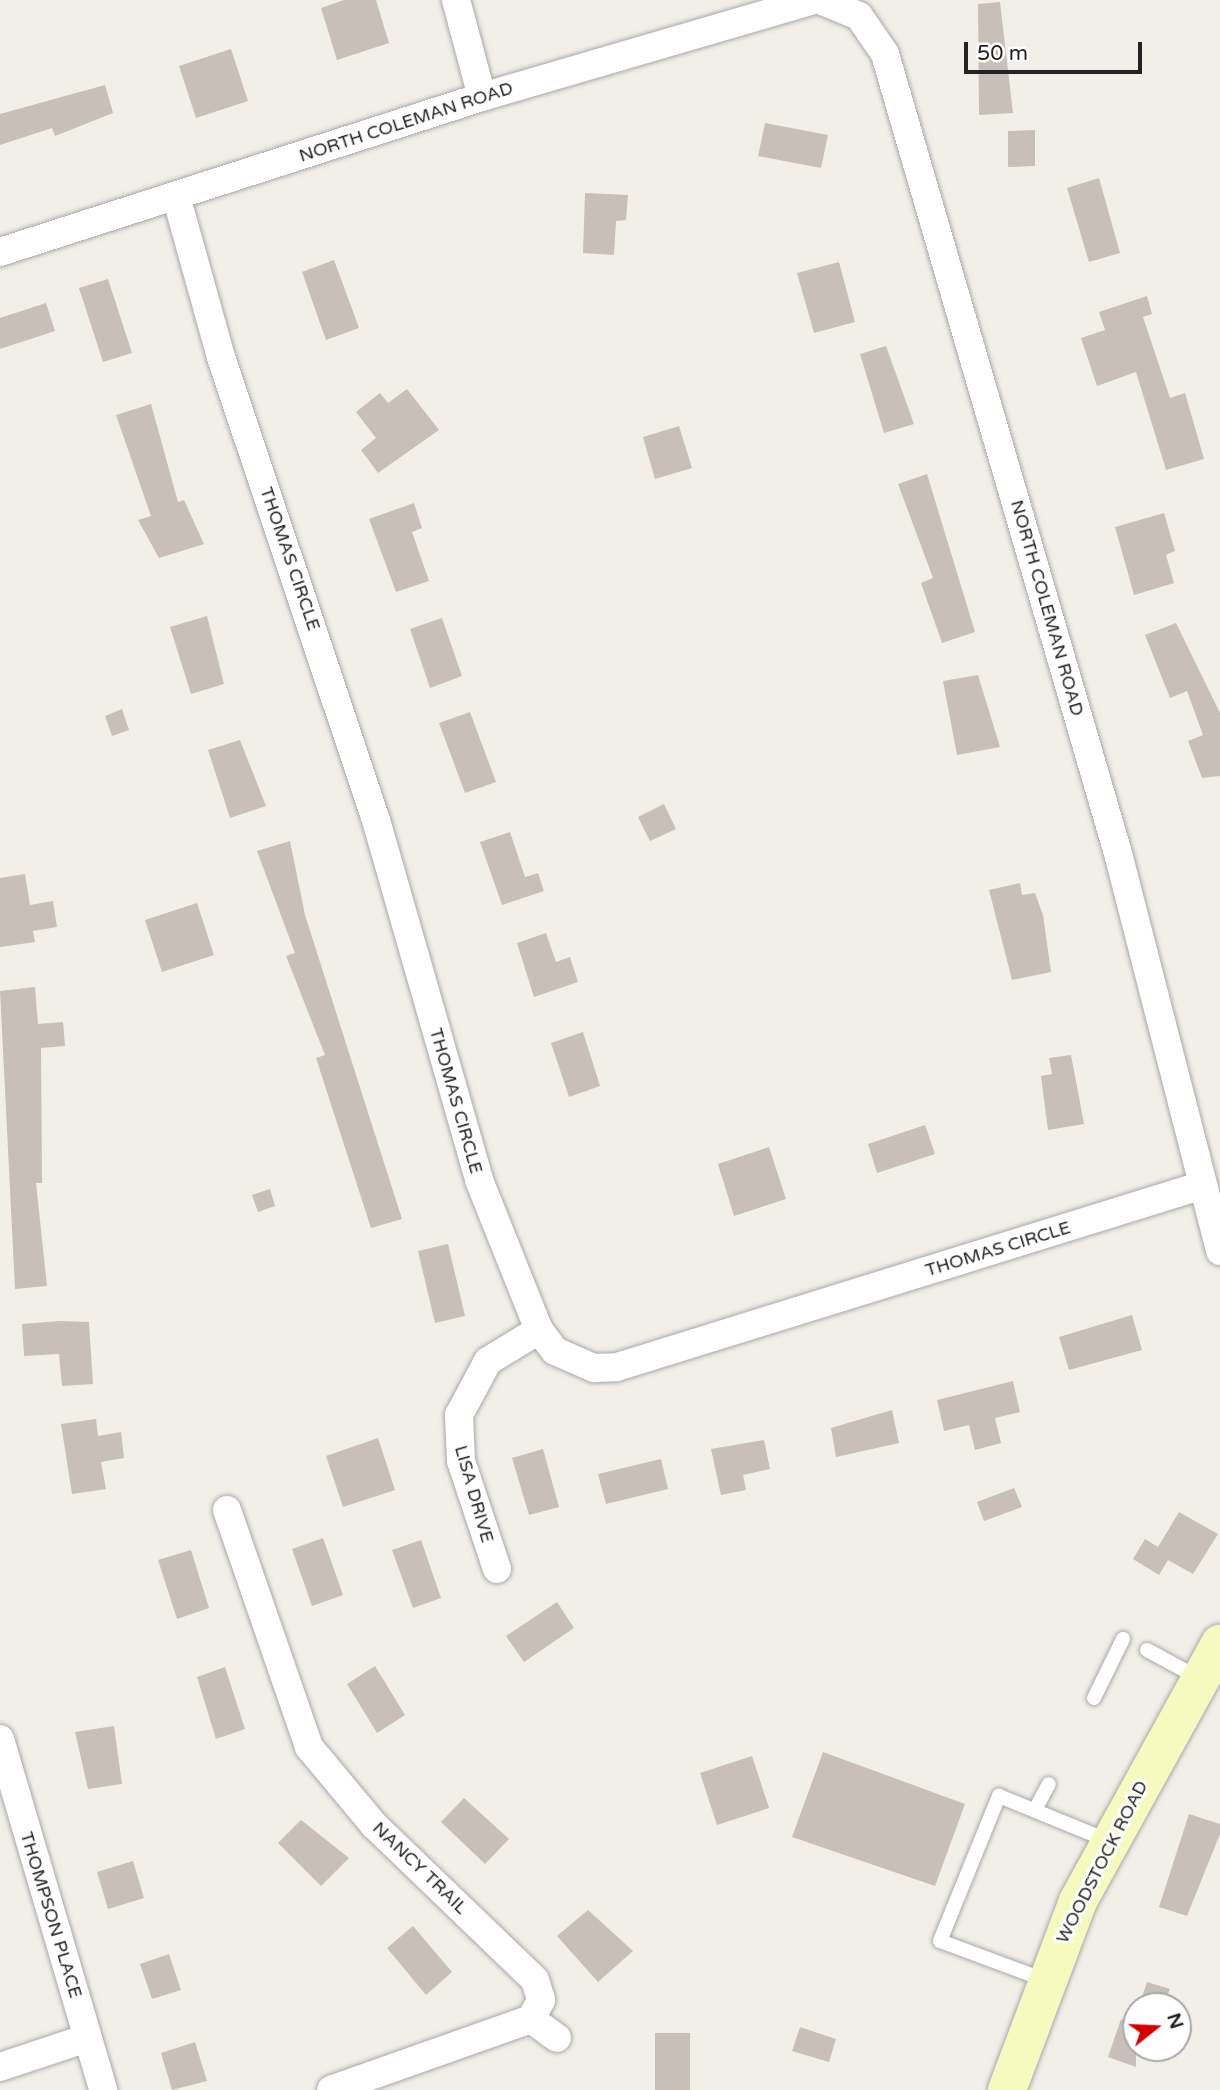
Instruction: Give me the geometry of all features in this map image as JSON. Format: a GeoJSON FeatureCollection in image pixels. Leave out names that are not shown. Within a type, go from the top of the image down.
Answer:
{"type":"FeatureCollection","features":[{"type":"Feature","properties":{"kind":"street"},"geometry":{"type":"LineString","coordinates":[[456,0],[482,97]]}},
{"type":"Feature","properties":{"kind":"street","name":"NORTH COLEMAN ROAD"},"geometry":{"type":"LineString","coordinates":[[0,252],[482,97],[828,1],[875,33],[885,54],[1119,857],[1200,1186],[1220,1251]]}},
{"type":"Feature","properties":{"kind":"street","name":"THOMAS CIRCLE"},"geometry":{"type":"LineString","coordinates":[[176,196],[221,357],[376,820],[479,1180],[539,1331],[574,1363],[617,1367],[1200,1186]]}},
{"type":"Feature","properties":{"kind":"street","name":"LISA DRIVE"},"geometry":{"type":"LineString","coordinates":[[497,1569],[461,1461],[459,1415],[488,1361],[539,1331]]}},
{"type":"Feature","properties":{"kind":"street","name":"NANCY TRAIL"},"geometry":{"type":"LineString","coordinates":[[227,1510],[309,1747],[374,1825],[535,1980],[541,2000],[531,2018]]}},
{"type":"Feature","properties":{"kind":"street","name":"WOODSTOCK ROAD"},"geometry":{"type":"LineString","coordinates":[[1007,2090],[1045,1980],[1109,1841],[1220,1644]]}},
{"type":"Feature","properties":{"kind":"street","name":"THOMPSON PLACE"},"geometry":{"type":"LineString","coordinates":[[0,1739],[103,2090]]}},
{"type":"Feature","properties":{"kind":"street"},"geometry":{"type":"LineString","coordinates":[[331,2090],[531,2018],[557,2039]]}},
{"type":"Feature","properties":{"kind":"street"},"geometry":{"type":"LineString","coordinates":[[0,2067],[87,2038]]}},
{"type":"Feature","properties":{"kind":"lane"},"geometry":{"type":"LineString","coordinates":[[1094,1698],[1123,1639]]}},
{"type":"Feature","properties":{"kind":"lane"},"geometry":{"type":"LineString","coordinates":[[1147,1650],[1200,1678]]}},
{"type":"Feature","properties":{"kind":"lane"},"geometry":{"type":"LineString","coordinates":[[1036,1808],[1049,1784]]}},
{"type":"Feature","properties":{"kind":"lane"},"geometry":{"type":"LineString","coordinates":[[1045,1980],[940,1941],[999,1796],[1036,1808],[1109,1841]]}},
{"type":"Feature","properties":{"kind":"building"},"geometry":{"type":"Polygon","coordinates":[[[344,0],[376,0],[389,43],[337,60],[321,8],[344,0]]]}},
{"type":"Feature","properties":{"kind":"building"},"geometry":{"type":"Polygon","coordinates":[[[1000,2],[1013,113],[979,115],[978,4],[1000,2]]]}},
{"type":"Feature","properties":{"kind":"building"},"geometry":{"type":"Polygon","coordinates":[[[231,49],[248,101],[196,118],[179,66],[231,49]]]}},
{"type":"Feature","properties":{"kind":"building"},"geometry":{"type":"Polygon","coordinates":[[[105,85],[113,113],[55,136],[52,128],[0,145],[0,114],[105,85]]]}},
{"type":"Feature","properties":{"kind":"building"},"geometry":{"type":"Polygon","coordinates":[[[765,123],[828,135],[821,168],[758,156],[765,123]]]}},
{"type":"Feature","properties":{"kind":"building"},"geometry":{"type":"Polygon","coordinates":[[[1035,130],[1035,166],[1008,167],[1008,131],[1035,130]]]}},
{"type":"Feature","properties":{"kind":"building"},"geometry":{"type":"Polygon","coordinates":[[[1099,178],[1120,253],[1089,262],[1067,188],[1099,178]]]}},
{"type":"Feature","properties":{"kind":"building"},"geometry":{"type":"Polygon","coordinates":[[[585,193],[628,195],[626,220],[616,221],[614,255],[583,253],[585,193]]]}},
{"type":"Feature","properties":{"kind":"building"},"geometry":{"type":"Polygon","coordinates":[[[334,260],[359,328],[326,340],[302,272],[334,260]]]}},
{"type":"Feature","properties":{"kind":"building"},"geometry":{"type":"Polygon","coordinates":[[[839,262],[855,322],[814,333],[797,273],[839,262]]]}},
{"type":"Feature","properties":{"kind":"building"},"geometry":{"type":"Polygon","coordinates":[[[108,279],[132,353],[103,362],[79,288],[108,279]]]}},
{"type":"Feature","properties":{"kind":"building"},"geometry":{"type":"Polygon","coordinates":[[[1147,296],[1152,314],[1143,317],[1170,398],[1185,393],[1204,459],[1166,470],[1136,372],[1097,386],[1081,338],[1105,330],[1099,312],[1147,296]]]}},
{"type":"Feature","properties":{"kind":"building"},"geometry":{"type":"Polygon","coordinates":[[[46,303],[55,331],[0,349],[0,318],[46,303]]]}},
{"type":"Feature","properties":{"kind":"building"},"geometry":{"type":"Polygon","coordinates":[[[886,346],[914,424],[884,433],[860,354],[886,346]]]}},
{"type":"Feature","properties":{"kind":"building"},"geometry":{"type":"Polygon","coordinates":[[[407,389],[439,430],[378,473],[361,450],[376,438],[356,412],[380,393],[388,403],[407,389]]]}},
{"type":"Feature","properties":{"kind":"building"},"geometry":{"type":"Polygon","coordinates":[[[151,404],[178,502],[184,500],[204,544],[159,558],[138,520],[151,516],[116,415],[151,404]]]}},
{"type":"Feature","properties":{"kind":"building"},"geometry":{"type":"Polygon","coordinates":[[[679,426],[692,468],[655,479],[643,437],[679,426]]]}},
{"type":"Feature","properties":{"kind":"building"},"geometry":{"type":"Polygon","coordinates":[[[927,474],[975,632],[942,643],[921,583],[933,578],[898,484],[927,474]]]}},
{"type":"Feature","properties":{"kind":"building"},"geometry":{"type":"Polygon","coordinates":[[[414,503],[422,528],[412,532],[429,581],[396,592],[369,519],[414,503]]]}},
{"type":"Feature","properties":{"kind":"building"},"geometry":{"type":"Polygon","coordinates":[[[1164,513],[1175,551],[1166,555],[1174,583],[1134,595],[1115,527],[1164,513]]]}},
{"type":"Feature","properties":{"kind":"building"},"geometry":{"type":"Polygon","coordinates":[[[207,616],[224,684],[191,694],[170,627],[207,616]]]}},
{"type":"Feature","properties":{"kind":"building"},"geometry":{"type":"Polygon","coordinates":[[[442,618],[462,676],[430,688],[410,629],[442,618]]]}},
{"type":"Feature","properties":{"kind":"building"},"geometry":{"type":"Polygon","coordinates":[[[1176,623],[1220,713],[1220,776],[1202,778],[1188,741],[1203,735],[1187,691],[1170,698],[1145,635],[1176,623]]]}},
{"type":"Feature","properties":{"kind":"building"},"geometry":{"type":"Polygon","coordinates":[[[978,675],[1000,747],[957,755],[943,681],[978,675]]]}},
{"type":"Feature","properties":{"kind":"building"},"geometry":{"type":"Polygon","coordinates":[[[122,709],[129,730],[112,736],[105,716],[122,709]]]}},
{"type":"Feature","properties":{"kind":"building"},"geometry":{"type":"Polygon","coordinates":[[[470,712],[496,782],[465,793],[439,723],[470,712]]]}},
{"type":"Feature","properties":{"kind":"building"},"geometry":{"type":"Polygon","coordinates":[[[240,740],[266,806],[230,818],[208,750],[240,740]]]}},
{"type":"Feature","properties":{"kind":"building"},"geometry":{"type":"Polygon","coordinates":[[[664,804],[676,829],[650,841],[638,817],[664,804]]]}},
{"type":"Feature","properties":{"kind":"building"},"geometry":{"type":"Polygon","coordinates":[[[510,832],[525,877],[538,873],[544,891],[502,905],[480,842],[510,832]]]}},
{"type":"Feature","properties":{"kind":"building"},"geometry":{"type":"Polygon","coordinates":[[[290,841],[305,915],[402,1219],[371,1228],[316,1058],[325,1055],[286,956],[295,953],[257,851],[290,841]]]}},
{"type":"Feature","properties":{"kind":"building"},"geometry":{"type":"Polygon","coordinates":[[[25,874],[30,905],[53,901],[57,927],[33,931],[35,942],[0,947],[0,878],[25,874]]]}},
{"type":"Feature","properties":{"kind":"building"},"geometry":{"type":"Polygon","coordinates":[[[1020,883],[1022,895],[1035,893],[1043,915],[1051,972],[1012,980],[989,890],[1020,883]]]}},
{"type":"Feature","properties":{"kind":"building"},"geometry":{"type":"Polygon","coordinates":[[[197,903],[214,955],[162,972],[145,920],[197,903]]]}},
{"type":"Feature","properties":{"kind":"building"},"geometry":{"type":"Polygon","coordinates":[[[546,933],[556,962],[570,957],[578,982],[534,997],[517,943],[546,933]]]}},
{"type":"Feature","properties":{"kind":"building"},"geometry":{"type":"Polygon","coordinates":[[[35,987],[38,1024],[63,1022],[65,1046],[41,1048],[42,1183],[36,1183],[47,1286],[15,1289],[0,991],[35,987]]]}},
{"type":"Feature","properties":{"kind":"building"},"geometry":{"type":"Polygon","coordinates":[[[583,1032],[600,1086],[569,1097],[551,1043],[583,1032]]]}},
{"type":"Feature","properties":{"kind":"building"},"geometry":{"type":"Polygon","coordinates":[[[1071,1055],[1084,1124],[1048,1130],[1041,1076],[1052,1074],[1049,1058],[1071,1055]]]}},
{"type":"Feature","properties":{"kind":"building"},"geometry":{"type":"Polygon","coordinates":[[[925,1125],[935,1154],[877,1173],[868,1144],[925,1125]]]}},
{"type":"Feature","properties":{"kind":"building"},"geometry":{"type":"Polygon","coordinates":[[[769,1147],[786,1199],[734,1216],[718,1164],[769,1147]]]}},
{"type":"Feature","properties":{"kind":"building"},"geometry":{"type":"Polygon","coordinates":[[[270,1189],[275,1206],[258,1212],[252,1195],[270,1189]]]}},
{"type":"Feature","properties":{"kind":"building"},"geometry":{"type":"Polygon","coordinates":[[[448,1244],[465,1316],[435,1323],[418,1251],[448,1244]]]}},
{"type":"Feature","properties":{"kind":"building"},"geometry":{"type":"Polygon","coordinates":[[[1132,1315],[1142,1350],[1069,1370],[1059,1337],[1132,1315]]]}},
{"type":"Feature","properties":{"kind":"building"},"geometry":{"type":"Polygon","coordinates":[[[89,1322],[93,1384],[62,1386],[59,1354],[24,1356],[22,1324],[89,1322]]]}},
{"type":"Feature","properties":{"kind":"building"},"geometry":{"type":"Polygon","coordinates":[[[1013,1381],[1020,1412],[995,1418],[1001,1443],[975,1450],[969,1425],[944,1431],[937,1400],[1013,1381]]]}},
{"type":"Feature","properties":{"kind":"building"},"geometry":{"type":"Polygon","coordinates":[[[892,1410],[899,1443],[836,1457],[831,1428],[892,1410]]]}},
{"type":"Feature","properties":{"kind":"building"},"geometry":{"type":"Polygon","coordinates":[[[96,1419],[98,1436],[121,1432],[124,1458],[101,1462],[106,1489],[72,1494],[61,1424],[96,1419]]]}},
{"type":"Feature","properties":{"kind":"building"},"geometry":{"type":"Polygon","coordinates":[[[378,1438],[395,1490],[343,1507],[326,1456],[378,1438]]]}},
{"type":"Feature","properties":{"kind":"building"},"geometry":{"type":"Polygon","coordinates":[[[764,1440],[770,1469],[743,1475],[746,1490],[721,1495],[711,1449],[764,1440]]]}},
{"type":"Feature","properties":{"kind":"building"},"geometry":{"type":"Polygon","coordinates":[[[543,1449],[559,1507],[529,1515],[512,1458],[543,1449]]]}},
{"type":"Feature","properties":{"kind":"building"},"geometry":{"type":"Polygon","coordinates":[[[661,1459],[668,1489],[606,1504],[598,1474],[661,1459]]]}},
{"type":"Feature","properties":{"kind":"building"},"geometry":{"type":"Polygon","coordinates":[[[1014,1488],[1022,1507],[984,1521],[977,1502],[1014,1488]]]}},
{"type":"Feature","properties":{"kind":"building"},"geometry":{"type":"Polygon","coordinates":[[[1179,1512],[1218,1534],[1193,1574],[1168,1560],[1159,1575],[1133,1559],[1145,1539],[1158,1547],[1179,1512]]]}},
{"type":"Feature","properties":{"kind":"building"},"geometry":{"type":"Polygon","coordinates":[[[323,1538],[343,1595],[312,1606],[292,1549],[323,1538]]]}},
{"type":"Feature","properties":{"kind":"building"},"geometry":{"type":"Polygon","coordinates":[[[421,1540],[441,1598],[413,1608],[392,1550],[421,1540]]]}},
{"type":"Feature","properties":{"kind":"building"},"geometry":{"type":"Polygon","coordinates":[[[191,1550],[209,1608],[177,1619],[158,1560],[191,1550]]]}},
{"type":"Feature","properties":{"kind":"building"},"geometry":{"type":"Polygon","coordinates":[[[557,1602],[574,1628],[524,1662],[506,1636],[557,1602]]]}},
{"type":"Feature","properties":{"kind":"building"},"geometry":{"type":"Polygon","coordinates":[[[375,1666],[405,1715],[377,1733],[347,1684],[375,1666]]]}},
{"type":"Feature","properties":{"kind":"building"},"geometry":{"type":"Polygon","coordinates":[[[225,1667],[245,1729],[216,1739],[197,1677],[225,1667]]]}},
{"type":"Feature","properties":{"kind":"building"},"geometry":{"type":"Polygon","coordinates":[[[114,1726],[122,1784],[88,1789],[75,1732],[114,1726]]]}},
{"type":"Feature","properties":{"kind":"building"},"geometry":{"type":"Polygon","coordinates":[[[823,1752],[965,1804],[935,1886],[792,1837],[823,1752]]]}},
{"type":"Feature","properties":{"kind":"building"},"geometry":{"type":"Polygon","coordinates":[[[752,1756],[769,1808],[717,1825],[700,1773],[752,1756]]]}},
{"type":"Feature","properties":{"kind":"building"},"geometry":{"type":"Polygon","coordinates":[[[464,1798],[509,1839],[485,1864],[441,1822],[464,1798]]]}},
{"type":"Feature","properties":{"kind":"building"},"geometry":{"type":"Polygon","coordinates":[[[1189,1814],[1220,1824],[1220,1834],[1187,1916],[1159,1907],[1189,1814]]]}},
{"type":"Feature","properties":{"kind":"building"},"geometry":{"type":"Polygon","coordinates":[[[301,1820],[349,1858],[321,1886],[278,1843],[301,1820]]]}},
{"type":"Feature","properties":{"kind":"building"},"geometry":{"type":"Polygon","coordinates":[[[133,1861],[144,1898],[108,1909],[97,1872],[133,1861]]]}},
{"type":"Feature","properties":{"kind":"building"},"geometry":{"type":"Polygon","coordinates":[[[588,1910],[633,1951],[598,1982],[557,1936],[588,1910]]]}},
{"type":"Feature","properties":{"kind":"building"},"geometry":{"type":"Polygon","coordinates":[[[413,1926],[452,1972],[426,1995],[387,1948],[413,1926]]]}},
{"type":"Feature","properties":{"kind":"building"},"geometry":{"type":"Polygon","coordinates":[[[169,1954],[181,1990],[152,1999],[140,1964],[169,1954]]]}},
{"type":"Feature","properties":{"kind":"building"},"geometry":{"type":"Polygon","coordinates":[[[1147,1982],[1170,1989],[1169,1992],[1144,1992],[1147,1982]]]}},
{"type":"Feature","properties":{"kind":"building"},"geometry":{"type":"Polygon","coordinates":[[[1121,2019],[1122,2019],[1122,2062],[1108,2057],[1121,2019]]]}},
{"type":"Feature","properties":{"kind":"building"},"geometry":{"type":"Polygon","coordinates":[[[800,2027],[836,2039],[829,2062],[792,2051],[800,2027]]]}},
{"type":"Feature","properties":{"kind":"building"},"geometry":{"type":"Polygon","coordinates":[[[655,2033],[690,2033],[690,2090],[655,2090],[655,2033]]]}},
{"type":"Feature","properties":{"kind":"building"},"geometry":{"type":"Polygon","coordinates":[[[195,2042],[207,2081],[172,2090],[161,2053],[195,2042]]]}},
{"type":"Feature","properties":{"kind":"building"},"geometry":{"type":"Polygon","coordinates":[[[1122,2062],[1136,2062],[1136,2067],[1122,2062]]]}}]}
